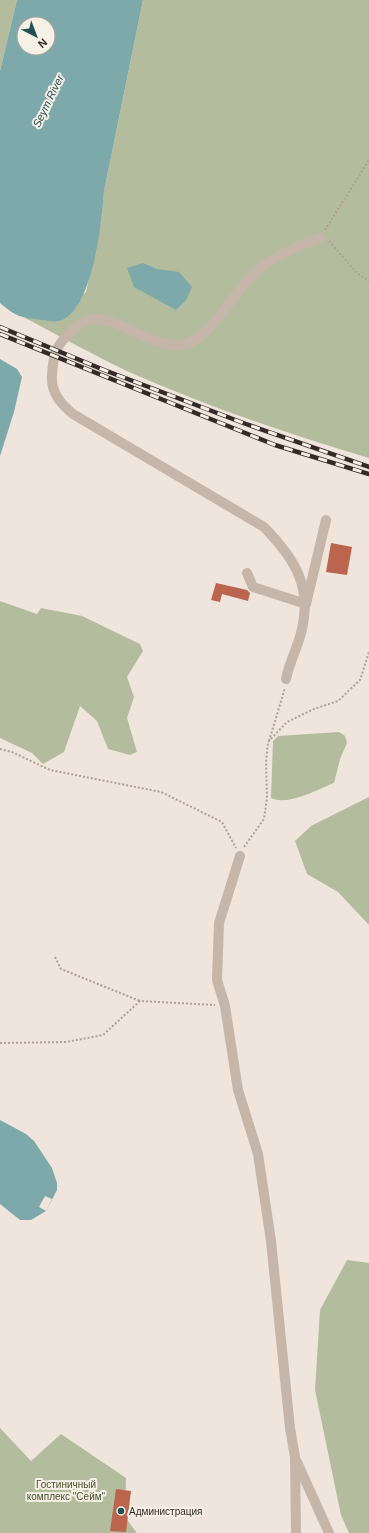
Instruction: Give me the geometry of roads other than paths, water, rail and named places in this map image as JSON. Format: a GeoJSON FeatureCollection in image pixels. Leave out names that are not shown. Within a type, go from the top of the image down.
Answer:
{"type":"FeatureCollection","features":[{"type":"Feature","properties":{"kind":"street"},"geometry":{"type":"LineString","coordinates":[[306,604],[303,585],[287,553],[264,527],[73,414],[60,403],[52,385],[52,368],[59,342],[87,320],[97,319],[120,325],[161,344],[176,345],[192,342],[206,332],[258,270],[292,249],[320,238]]}},
{"type":"Feature","properties":{"kind":"street"},"geometry":{"type":"LineString","coordinates":[[286,679],[288,668],[301,633],[306,604],[326,520]]}},
{"type":"Feature","properties":{"kind":"street"},"geometry":{"type":"LineString","coordinates":[[247,572],[253,586],[306,604]]}},
{"type":"Feature","properties":{"kind":"street"},"geometry":{"type":"LineString","coordinates":[[240,856],[219,923],[217,980],[225,1006],[238,1090],[258,1154],[271,1241],[290,1428],[295,1457],[296,1533]]}},
{"type":"Feature","properties":{"kind":"street"},"geometry":{"type":"LineString","coordinates":[[295,1457],[329,1533]]}},
{"type":"Feature","properties":{"kind":"water","name":"Seym River"},"geometry":{"type":"Polygon","coordinates":[[[17,0],[143,0],[104,191],[101,222],[94,261],[89,280],[82,297],[74,310],[64,319],[58,321],[23,317],[10,311],[0,303],[0,71],[17,0]]]}},
{"type":"Feature","properties":{"kind":"water"},"geometry":{"type":"Polygon","coordinates":[[[143,263],[157,269],[179,272],[192,287],[186,300],[176,310],[134,287],[127,268],[143,263]]]}},
{"type":"Feature","properties":{"kind":"water"},"geometry":{"type":"Polygon","coordinates":[[[0,359],[17,369],[22,377],[14,412],[0,456],[0,359]]]}},
{"type":"Feature","properties":{"kind":"water"},"geometry":{"type":"Polygon","coordinates":[[[0,1120],[26,1134],[34,1141],[52,1168],[57,1183],[57,1190],[46,1211],[31,1220],[20,1220],[0,1204],[0,1120]]]}},
{"type":"Feature","properties":{"kind":"railway"},"geometry":{"type":"LineString","coordinates":[[0,327],[104,370],[246,424],[369,467]]}},
{"type":"Feature","properties":{"kind":"railway"},"geometry":{"type":"LineString","coordinates":[[0,334],[275,445],[369,474]]}},
{"type":"Feature","properties":{"kind":"place","name":"Администрация"},"geometry":{"type":"Point","coordinates":[121,1511]}},
{"type":"Feature","properties":{"kind":"park label","name":"Гостиничный комплекс \"Сейм\""},"geometry":{"type":"Point","coordinates":[66,1490]}}]}
